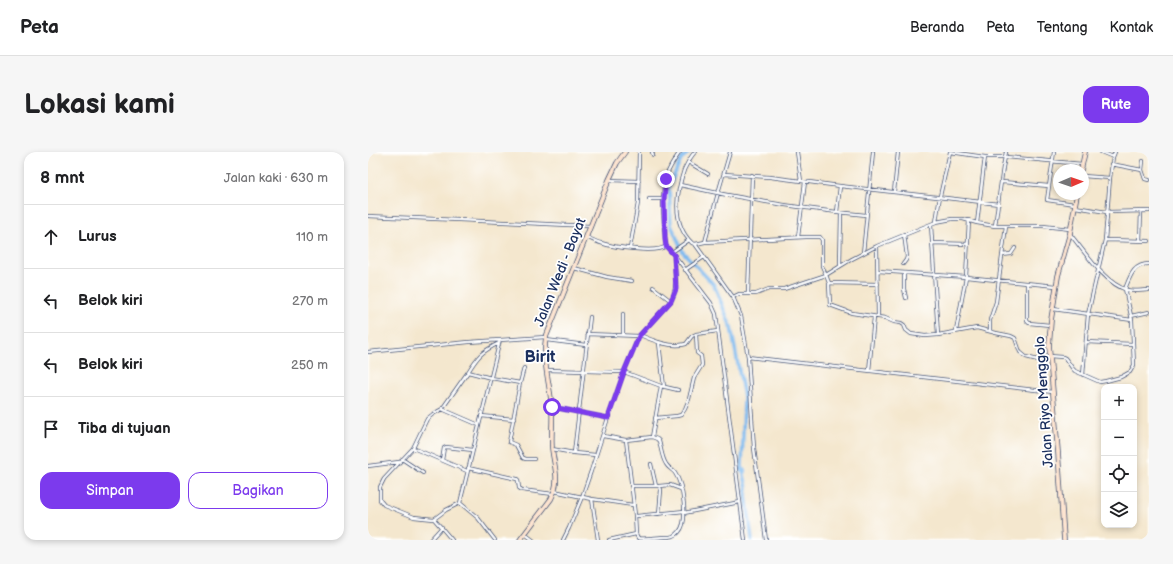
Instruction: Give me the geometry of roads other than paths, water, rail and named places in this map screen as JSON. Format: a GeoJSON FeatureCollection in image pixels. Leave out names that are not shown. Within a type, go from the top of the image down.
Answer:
{"type":"FeatureCollection","features":[{"type":"Feature","properties":{"kind":"main road","name":"Jalan Wedi - Bayat"},"geometry":{"type":"LineString","coordinates":[[520,540],[550,501],[554,493],[557,476],[552,448],[552,407],[546,370],[546,338],[609,180],[617,163],[625,152]]}},
{"type":"Feature","properties":{"kind":"main road"},"geometry":{"type":"LineString","coordinates":[[1082,164],[1084,152]]}},
{"type":"Feature","properties":{"kind":"main road","name":"Jalan Riyo Menggolo"},"geometry":{"type":"LineString","coordinates":[[1064,540],[1059,459],[1049,356],[1050,325],[1060,265],[1070,231],[1076,200]]}},
{"type":"Feature","properties":{"kind":"street"},"geometry":{"type":"LineString","coordinates":[[630,248],[638,203],[639,152]]}},
{"type":"Feature","properties":{"kind":"street"},"geometry":{"type":"LineString","coordinates":[[680,152],[666,177],[664,199],[666,246],[672,251],[714,307],[716,314],[745,540]]}},
{"type":"Feature","properties":{"kind":"street"},"geometry":{"type":"LineString","coordinates":[[695,152],[688,162],[677,199],[679,220],[688,241],[695,244],[705,242],[798,237],[822,238],[822,266],[829,283],[830,306],[856,314],[878,317],[903,324],[906,330],[911,334],[925,336],[938,335],[977,328],[1014,337],[1020,352],[1026,357],[1038,360],[1049,356],[1065,358],[1073,369],[1098,381],[1104,382],[1116,379],[1128,373],[1134,365],[1132,318],[1125,288],[1135,269],[1149,264]]}},
{"type":"Feature","properties":{"kind":"street"},"geometry":{"type":"LineString","coordinates":[[705,242],[730,152]]}},
{"type":"Feature","properties":{"kind":"street"},"geometry":{"type":"LineString","coordinates":[[801,181],[797,152],[803,152]]}},
{"type":"Feature","properties":{"kind":"street"},"geometry":{"type":"LineString","coordinates":[[863,253],[873,152]]}},
{"type":"Feature","properties":{"kind":"street"},"geometry":{"type":"LineString","coordinates":[[894,192],[898,152]]}},
{"type":"Feature","properties":{"kind":"street"},"geometry":{"type":"LineString","coordinates":[[936,222],[950,152],[985,157],[1006,157],[1082,164]]}},
{"type":"Feature","properties":{"kind":"street"},"geometry":{"type":"LineString","coordinates":[[995,226],[1006,152]]}},
{"type":"Feature","properties":{"kind":"street"},"geometry":{"type":"LineString","coordinates":[[1054,152],[1048,200],[1107,212],[1149,211]]}},
{"type":"Feature","properties":{"kind":"street"},"geometry":{"type":"LineString","coordinates":[[1101,152],[1112,157]]}},
{"type":"Feature","properties":{"kind":"street"},"geometry":{"type":"LineString","coordinates":[[1083,375],[1088,314],[1105,240],[1112,157],[1114,152]]}},
{"type":"Feature","properties":{"kind":"street"},"geometry":{"type":"LineString","coordinates":[[978,223],[985,157]]}},
{"type":"Feature","properties":{"kind":"street"},"geometry":{"type":"LineString","coordinates":[[1143,161],[1142,170],[1145,179],[1149,180]]}},
{"type":"Feature","properties":{"kind":"street"},"geometry":{"type":"LineString","coordinates":[[688,162],[708,174]]}},
{"type":"Feature","properties":{"kind":"street"},"geometry":{"type":"LineString","coordinates":[[1112,164],[1142,170]]}},
{"type":"Feature","properties":{"kind":"street"},"geometry":{"type":"LineString","coordinates":[[724,174],[752,175],[999,204]]}},
{"type":"Feature","properties":{"kind":"street"},"geometry":{"type":"LineString","coordinates":[[748,294],[752,175]]}},
{"type":"Feature","properties":{"kind":"street"},"geometry":{"type":"LineString","coordinates":[[1089,176],[1110,178]]}},
{"type":"Feature","properties":{"kind":"street"},"geometry":{"type":"LineString","coordinates":[[609,180],[639,181]]}},
{"type":"Feature","properties":{"kind":"street"},"geometry":{"type":"LineString","coordinates":[[798,237],[805,182]]}},
{"type":"Feature","properties":{"kind":"street"},"geometry":{"type":"LineString","coordinates":[[1002,182],[1049,186]]}},
{"type":"Feature","properties":{"kind":"street"},"geometry":{"type":"LineString","coordinates":[[680,185],[801,208],[866,215]]}},
{"type":"Feature","properties":{"kind":"street"},"geometry":{"type":"LineString","coordinates":[[840,186],[840,266]]}},
{"type":"Feature","properties":{"kind":"street"},"geometry":{"type":"LineString","coordinates":[[649,199],[664,199]]}},
{"type":"Feature","properties":{"kind":"street"},"geometry":{"type":"LineString","coordinates":[[1140,241],[1141,211]]}},
{"type":"Feature","properties":{"kind":"street"},"geometry":{"type":"LineString","coordinates":[[368,216],[591,226]]}},
{"type":"Feature","properties":{"kind":"street"},"geometry":{"type":"LineString","coordinates":[[733,297],[739,294],[756,294],[769,289],[784,289],[826,275],[863,253],[904,234],[936,222],[956,218],[995,226],[1043,226],[1070,231],[1099,269],[1112,282],[1128,290],[1149,290]]}},
{"type":"Feature","properties":{"kind":"street"},"geometry":{"type":"LineString","coordinates":[[956,331],[966,277],[969,220]]}},
{"type":"Feature","properties":{"kind":"street"},"geometry":{"type":"LineString","coordinates":[[931,225],[938,335]]}},
{"type":"Feature","properties":{"kind":"street"},"geometry":{"type":"LineString","coordinates":[[990,331],[990,320],[995,306],[1006,226]]}},
{"type":"Feature","properties":{"kind":"street"},"geometry":{"type":"LineString","coordinates":[[903,264],[907,257],[904,234]]}},
{"type":"Feature","properties":{"kind":"street"},"geometry":{"type":"LineString","coordinates":[[586,237],[603,244],[640,250],[651,250],[666,246]]}},
{"type":"Feature","properties":{"kind":"street"},"geometry":{"type":"LineString","coordinates":[[1105,240],[1149,241]]}},
{"type":"Feature","properties":{"kind":"street"},"geometry":{"type":"LineString","coordinates":[[672,251],[688,241]]}},
{"type":"Feature","properties":{"kind":"street"},"geometry":{"type":"LineString","coordinates":[[932,243],[968,244]]}},
{"type":"Feature","properties":{"kind":"street"},"geometry":{"type":"LineString","coordinates":[[695,244],[733,297],[739,310],[742,322],[748,357],[754,448],[766,540]]}},
{"type":"Feature","properties":{"kind":"street"},"geometry":{"type":"LineString","coordinates":[[877,246],[878,317]]}},
{"type":"Feature","properties":{"kind":"street"},"geometry":{"type":"LineString","coordinates":[[1002,255],[1011,254],[1015,248]]}},
{"type":"Feature","properties":{"kind":"street"},"geometry":{"type":"LineString","coordinates":[[562,540],[569,528],[582,497],[624,372],[639,336],[671,301],[676,289],[674,255]]}},
{"type":"Feature","properties":{"kind":"street"},"geometry":{"type":"LineString","coordinates":[[686,270],[703,257]]}},
{"type":"Feature","properties":{"kind":"street"},"geometry":{"type":"LineString","coordinates":[[574,268],[607,277],[632,281]]}},
{"type":"Feature","properties":{"kind":"street"},"geometry":{"type":"LineString","coordinates":[[878,271],[966,277],[1056,286]]}},
{"type":"Feature","properties":{"kind":"street"},"geometry":{"type":"LineString","coordinates":[[904,273],[906,298]]}},
{"type":"Feature","properties":{"kind":"street"},"geometry":{"type":"LineString","coordinates":[[829,283],[878,284]]}},
{"type":"Feature","properties":{"kind":"street"},"geometry":{"type":"LineString","coordinates":[[1027,283],[1026,321],[1029,323],[1050,325]]}},
{"type":"Feature","properties":{"kind":"street"},"geometry":{"type":"LineString","coordinates":[[653,287],[671,301]]}},
{"type":"Feature","properties":{"kind":"street"},"geometry":{"type":"LineString","coordinates":[[1052,309],[1132,318],[1149,312]]}},
{"type":"Feature","properties":{"kind":"street"},"geometry":{"type":"LineString","coordinates":[[623,314],[623,335]]}},
{"type":"Feature","properties":{"kind":"street"},"geometry":{"type":"LineString","coordinates":[[574,452],[590,317]]}},
{"type":"Feature","properties":{"kind":"street"},"geometry":{"type":"LineString","coordinates":[[869,371],[874,317]]}},
{"type":"Feature","properties":{"kind":"street"},"geometry":{"type":"LineString","coordinates":[[587,334],[639,336],[659,343],[683,345],[689,342],[692,336],[696,334],[718,331]]}},
{"type":"Feature","properties":{"kind":"street"},"geometry":{"type":"LineString","coordinates":[[654,418],[681,415],[685,409],[694,378],[702,365],[701,356],[698,353],[696,334]]}},
{"type":"Feature","properties":{"kind":"street"},"geometry":{"type":"LineString","coordinates":[[368,352],[469,342],[500,342],[546,338],[586,345]]}},
{"type":"Feature","properties":{"kind":"street"},"geometry":{"type":"LineString","coordinates":[[452,540],[434,519],[414,517],[384,505],[380,500],[379,492],[381,483],[413,448],[427,419],[432,414],[442,409],[476,360],[484,351],[500,342]]}},
{"type":"Feature","properties":{"kind":"street"},"geometry":{"type":"LineString","coordinates":[[434,519],[446,510],[460,503],[500,342]]}},
{"type":"Feature","properties":{"kind":"street"},"geometry":{"type":"LineString","coordinates":[[1086,342],[1133,344]]}},
{"type":"Feature","properties":{"kind":"street"},"geometry":{"type":"LineString","coordinates":[[652,437],[654,418],[662,387],[659,343]]}},
{"type":"Feature","properties":{"kind":"street"},"geometry":{"type":"LineString","coordinates":[[748,357],[1053,392]]}},
{"type":"Feature","properties":{"kind":"street"},"geometry":{"type":"LineString","coordinates":[[524,368],[509,442],[516,445],[523,458],[534,459]]}},
{"type":"Feature","properties":{"kind":"street"},"geometry":{"type":"LineString","coordinates":[[546,370],[624,372],[662,387],[678,390]]}},
{"type":"Feature","properties":{"kind":"street"},"geometry":{"type":"LineString","coordinates":[[468,372],[520,383]]}},
{"type":"Feature","properties":{"kind":"street"},"geometry":{"type":"LineString","coordinates":[[552,407],[608,418]]}},
{"type":"Feature","properties":{"kind":"street"},"geometry":{"type":"LineString","coordinates":[[442,409],[479,425]]}},
{"type":"Feature","properties":{"kind":"street"},"geometry":{"type":"LineString","coordinates":[[481,416],[514,419]]}},
{"type":"Feature","properties":{"kind":"street"},"geometry":{"type":"LineString","coordinates":[[602,436],[626,440],[652,437],[658,440],[666,464],[675,473],[681,489],[684,512],[682,529],[678,534],[672,537],[640,539],[636,534],[626,440]]}},
{"type":"Feature","properties":{"kind":"street"},"geometry":{"type":"LineString","coordinates":[[442,460],[444,448],[447,446],[473,450]]}},
{"type":"Feature","properties":{"kind":"street"},"geometry":{"type":"LineString","coordinates":[[413,448],[468,470],[518,479],[518,488],[522,490],[554,493],[633,505]]}},
{"type":"Feature","properties":{"kind":"street"},"geometry":{"type":"LineString","coordinates":[[552,448],[596,455]]}},
{"type":"Feature","properties":{"kind":"street"},"geometry":{"type":"LineString","coordinates":[[402,459],[423,473]]}},
{"type":"Feature","properties":{"kind":"street"},"geometry":{"type":"LineString","coordinates":[[368,466],[399,462]]}},
{"type":"Feature","properties":{"kind":"street"},"geometry":{"type":"LineString","coordinates":[[651,464],[657,486],[661,489],[659,514]]}},
{"type":"Feature","properties":{"kind":"street"},"geometry":{"type":"LineString","coordinates":[[631,486],[670,486],[681,489]]}},
{"type":"Feature","properties":{"kind":"street"},"geometry":{"type":"LineString","coordinates":[[592,499],[598,540]]}},
{"type":"Feature","properties":{"kind":"street"},"geometry":{"type":"LineString","coordinates":[[635,515],[684,512],[740,502]]}},
{"type":"Feature","properties":{"kind":"street"},"geometry":{"type":"LineString","coordinates":[[460,503],[478,518],[495,540]]}},
{"type":"Feature","properties":{"kind":"street"},"geometry":{"type":"LineString","coordinates":[[430,540],[442,527]]}},
{"type":"Feature","properties":{"kind":"street"},"geometry":{"type":"LineString","coordinates":[[525,534],[533,540]]}},
{"type":"Feature","properties":{"kind":"street"},"geometry":{"type":"LineString","coordinates":[[609,540],[636,534]]}},
{"type":"Feature","properties":{"kind":"waterway"},"geometry":{"type":"LineString","coordinates":[[690,152],[682,158],[669,187],[671,225],[683,252],[714,285],[731,327],[744,397],[742,470]]}},
{"type":"Feature","properties":{"kind":"waterway"},"geometry":{"type":"LineString","coordinates":[[743,471],[747,488],[746,496],[752,540]]}},
{"type":"Feature","properties":{"kind":"district","name":"Birit"},"geometry":{"type":"Point","coordinates":[540,357]}}]}
